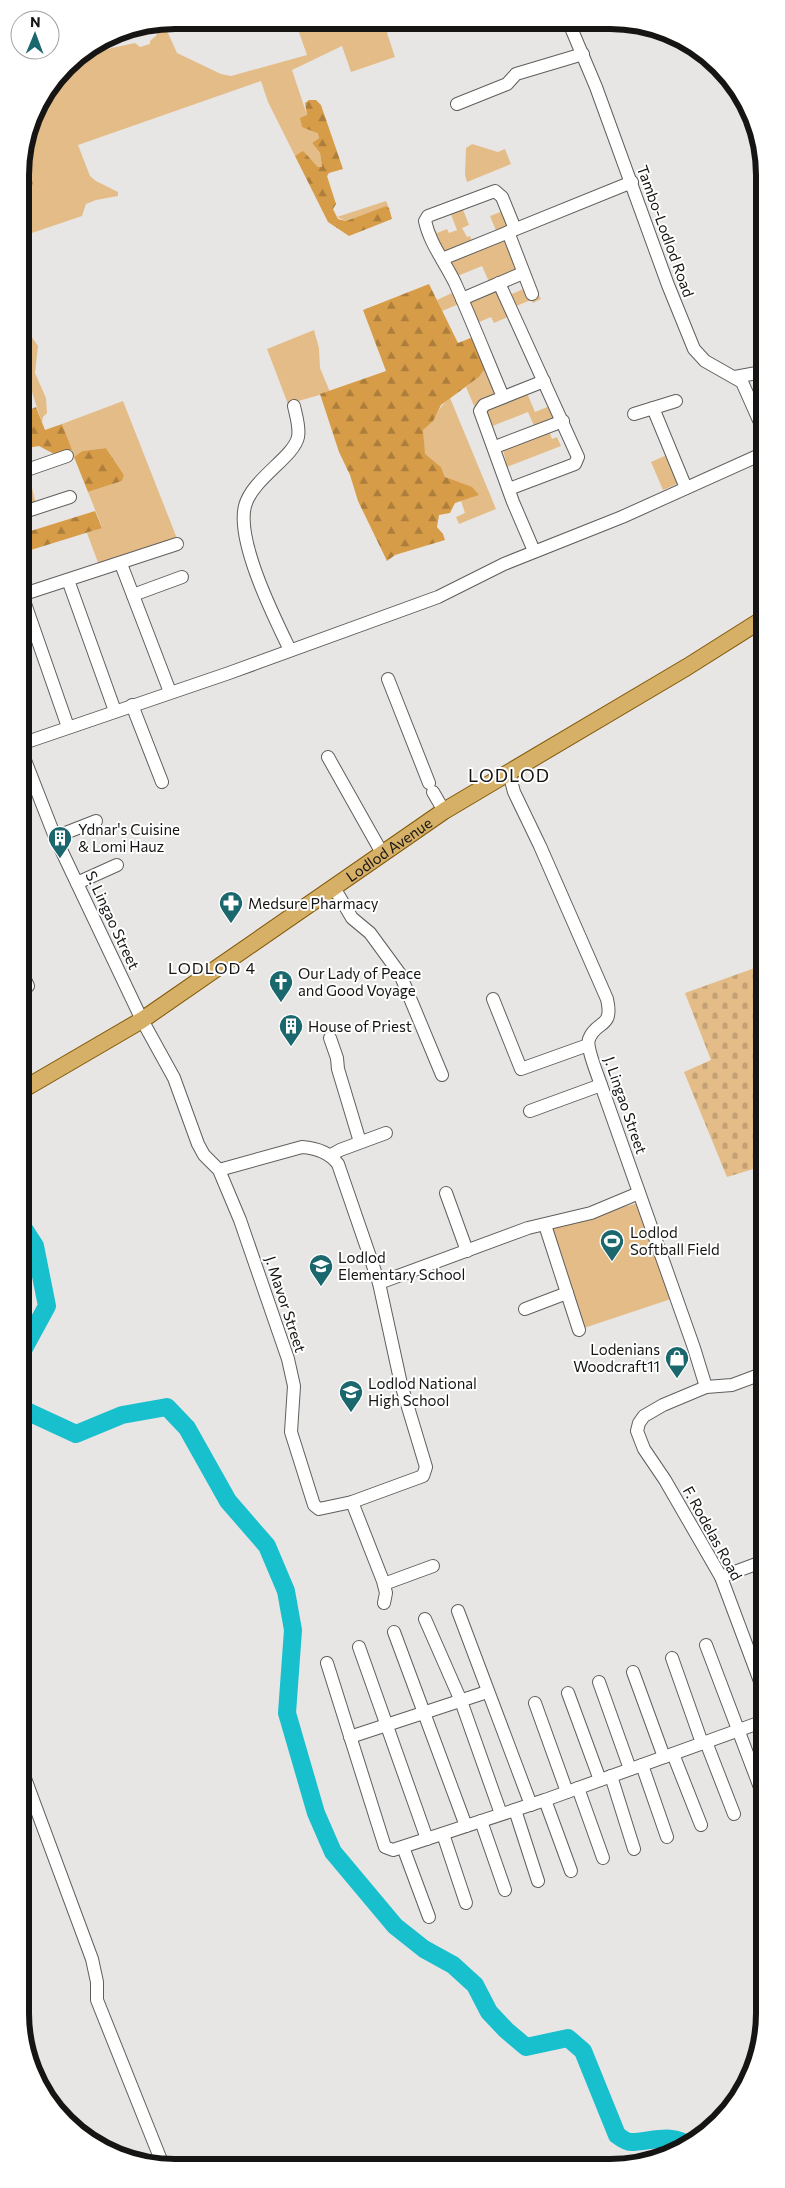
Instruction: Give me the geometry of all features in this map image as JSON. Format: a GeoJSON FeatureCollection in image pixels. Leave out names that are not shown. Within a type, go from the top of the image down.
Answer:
{"type":"FeatureCollection","features":[{"type":"Feature","properties":{"kind":"main road","name":"Lodlod Avenue"},"geometry":{"type":"LineString","coordinates":[[29,1086],[142,1020],[444,811],[687,667],[756,623]]}},
{"type":"Feature","properties":{"kind":"street","name":"Tambo-Lodlod Road"},"geometry":{"type":"LineString","coordinates":[[572,29],[632,182],[668,285],[694,349],[705,361],[742,382],[756,414]]}},
{"type":"Feature","properties":{"kind":"street"},"geometry":{"type":"LineString","coordinates":[[456,104],[507,84],[516,74],[583,54]]}},
{"type":"Feature","properties":{"kind":"street"},"geometry":{"type":"LineString","coordinates":[[442,258],[632,182]]}},
{"type":"Feature","properties":{"kind":"street"},"geometry":{"type":"LineString","coordinates":[[503,397],[462,299],[442,258],[435,249],[425,223],[428,216],[495,192],[500,195],[523,273],[532,294]]}},
{"type":"Feature","properties":{"kind":"street"},"geometry":{"type":"LineString","coordinates":[[462,299],[523,273]]}},
{"type":"Feature","properties":{"kind":"street"},"geometry":{"type":"LineString","coordinates":[[499,283],[578,455],[578,461],[509,489]]}},
{"type":"Feature","properties":{"kind":"street"},"geometry":{"type":"LineString","coordinates":[[735,377],[756,373]]}},
{"type":"Feature","properties":{"kind":"street"},"geometry":{"type":"LineString","coordinates":[[534,551],[509,489],[481,413],[481,408],[484,405],[544,381]]}},
{"type":"Feature","properties":{"kind":"street"},"geometry":{"type":"LineString","coordinates":[[634,414],[676,402]]}},
{"type":"Feature","properties":{"kind":"street"},"geometry":{"type":"LineString","coordinates":[[290,650],[258,574],[247,543],[243,521],[244,507],[251,493],[296,442],[299,431],[294,406]]}},
{"type":"Feature","properties":{"kind":"street"},"geometry":{"type":"LineString","coordinates":[[653,408],[686,488]]}},
{"type":"Feature","properties":{"kind":"street"},"geometry":{"type":"LineString","coordinates":[[495,447],[563,421]]}},
{"type":"Feature","properties":{"kind":"street"},"geometry":{"type":"LineString","coordinates":[[29,469],[67,456]]}},
{"type":"Feature","properties":{"kind":"street"},"geometry":{"type":"LineString","coordinates":[[29,741],[438,597],[534,551],[622,517],[756,457]]}},
{"type":"Feature","properties":{"kind":"street"},"geometry":{"type":"LineString","coordinates":[[29,510],[70,497]]}},
{"type":"Feature","properties":{"kind":"street"},"geometry":{"type":"LineString","coordinates":[[29,592],[121,564],[177,544]]}},
{"type":"Feature","properties":{"kind":"street"},"geometry":{"type":"LineString","coordinates":[[121,564],[170,692]]}},
{"type":"Feature","properties":{"kind":"street"},"geometry":{"type":"LineString","coordinates":[[133,594],[182,577]]}},
{"type":"Feature","properties":{"kind":"street"},"geometry":{"type":"LineString","coordinates":[[68,580],[115,711]]}},
{"type":"Feature","properties":{"kind":"street"},"geometry":{"type":"LineString","coordinates":[[29,617],[68,727]]}},
{"type":"Feature","properties":{"kind":"street"},"geometry":{"type":"LineString","coordinates":[[388,679],[431,788],[444,811]]}},
{"type":"Feature","properties":{"kind":"street"},"geometry":{"type":"LineString","coordinates":[[132,705],[162,782]]}},
{"type":"Feature","properties":{"kind":"street"},"geometry":{"type":"LineString","coordinates":[[328,757],[382,853]]}},
{"type":"Feature","properties":{"kind":"street","name":"S. Lingao Street"},"geometry":{"type":"LineString","coordinates":[[29,770],[55,837],[142,1020]]}},
{"type":"Feature","properties":{"kind":"street","name":"J. Lingao Street"},"geometry":{"type":"LineString","coordinates":[[508,773],[514,792],[540,846],[607,999],[610,1009],[608,1017],[588,1040],[588,1045],[600,1085],[706,1387]]}},
{"type":"Feature","properties":{"kind":"street"},"geometry":{"type":"LineString","coordinates":[[55,837],[96,821]]}},
{"type":"Feature","properties":{"kind":"street"},"geometry":{"type":"LineString","coordinates":[[77,883],[117,865]]}},
{"type":"Feature","properties":{"kind":"street"},"geometry":{"type":"LineString","coordinates":[[333,886],[352,918],[370,933],[400,974],[442,1075]]}},
{"type":"Feature","properties":{"kind":"street"},"geometry":{"type":"LineString","coordinates":[[493,999],[521,1069],[588,1045]]}},
{"type":"Feature","properties":{"kind":"street","name":"J. Mavor Street"},"geometry":{"type":"LineString","coordinates":[[142,1020],[177,1085],[204,1155],[219,1170],[240,1220],[288,1359],[294,1386],[291,1432],[314,1505],[319,1509],[352,1502],[423,1476],[426,1467],[401,1384],[379,1283]]}},
{"type":"Feature","properties":{"kind":"street"},"geometry":{"type":"LineString","coordinates":[[330,1038],[338,1058],[338,1069],[360,1142]]}},
{"type":"Feature","properties":{"kind":"street"},"geometry":{"type":"LineString","coordinates":[[530,1111],[600,1085]]}},
{"type":"Feature","properties":{"kind":"street"},"geometry":{"type":"LineString","coordinates":[[331,1155],[386,1133]]}},
{"type":"Feature","properties":{"kind":"street"},"geometry":{"type":"LineString","coordinates":[[219,1170],[293,1148],[312,1148],[331,1155],[338,1164],[342,1174],[379,1283],[528,1228],[591,1213],[639,1193]]}},
{"type":"Feature","properties":{"kind":"street"},"geometry":{"type":"LineString","coordinates":[[446,1193],[468,1251]]}},
{"type":"Feature","properties":{"kind":"street"},"geometry":{"type":"LineString","coordinates":[[545,1225],[579,1330]]}},
{"type":"Feature","properties":{"kind":"street"},"geometry":{"type":"LineString","coordinates":[[525,1309],[567,1293]]}},
{"type":"Feature","properties":{"kind":"street"},"geometry":{"type":"LineString","coordinates":[[706,1387],[732,1385],[756,1376]]}},
{"type":"Feature","properties":{"kind":"street","name":"F. Rodelas Road"},"geometry":{"type":"LineString","coordinates":[[706,1387],[663,1405],[644,1416],[639,1423],[637,1431],[644,1449],[665,1480],[721,1578],[756,1671]]}},
{"type":"Feature","properties":{"kind":"street"},"geometry":{"type":"LineString","coordinates":[[352,1502],[384,1584],[386,1593],[384,1603]]}},
{"type":"Feature","properties":{"kind":"street"},"geometry":{"type":"LineString","coordinates":[[721,1578],[756,1563]]}},
{"type":"Feature","properties":{"kind":"street"},"geometry":{"type":"LineString","coordinates":[[384,1584],[433,1566]]}},
{"type":"Feature","properties":{"kind":"street"},"geometry":{"type":"LineString","coordinates":[[458,1611],[531,1805]]}},
{"type":"Feature","properties":{"kind":"street"},"geometry":{"type":"LineString","coordinates":[[425,1619],[461,1700],[502,1814]]}},
{"type":"Feature","properties":{"kind":"street"},"geometry":{"type":"LineString","coordinates":[[394,1632],[466,1826]]}},
{"type":"Feature","properties":{"kind":"street"},"geometry":{"type":"LineString","coordinates":[[706,1645],[756,1778]]}},
{"type":"Feature","properties":{"kind":"street"},"geometry":{"type":"LineString","coordinates":[[359,1647],[427,1839]]}},
{"type":"Feature","properties":{"kind":"street"},"geometry":{"type":"LineString","coordinates":[[672,1658],[704,1743],[734,1814]]}},
{"type":"Feature","properties":{"kind":"street"},"geometry":{"type":"LineString","coordinates":[[327,1664],[386,1847],[393,1850],[531,1805],[756,1724]]}},
{"type":"Feature","properties":{"kind":"street"},"geometry":{"type":"LineString","coordinates":[[633,1672],[701,1825]]}},
{"type":"Feature","properties":{"kind":"street"},"geometry":{"type":"LineString","coordinates":[[599,1682],[667,1836]]}},
{"type":"Feature","properties":{"kind":"street"},"geometry":{"type":"LineString","coordinates":[[350,1737],[488,1692]]}},
{"type":"Feature","properties":{"kind":"street"},"geometry":{"type":"LineString","coordinates":[[568,1693],[606,1778],[634,1849]]}},
{"type":"Feature","properties":{"kind":"street"},"geometry":{"type":"LineString","coordinates":[[536,1703],[603,1858]]}},
{"type":"Feature","properties":{"kind":"street"},"geometry":{"type":"LineString","coordinates":[[29,1789],[92,1959],[97,1982],[97,2000],[160,2158]]}},
{"type":"Feature","properties":{"kind":"street"},"geometry":{"type":"LineString","coordinates":[[544,1800],[571,1871]]}},
{"type":"Feature","properties":{"kind":"street"},"geometry":{"type":"LineString","coordinates":[[515,1810],[538,1880]]}},
{"type":"Feature","properties":{"kind":"street"},"geometry":{"type":"LineString","coordinates":[[481,1821],[506,1890]]}},
{"type":"Feature","properties":{"kind":"street"},"geometry":{"type":"LineString","coordinates":[[443,1834],[466,1904]]}},
{"type":"Feature","properties":{"kind":"street"},"geometry":{"type":"LineString","coordinates":[[403,1847],[429,1917]]}},
{"type":"Feature","properties":{"kind":"green space"},"geometry":{"type":"Polygon","coordinates":[[[166,29],[177,53],[221,74],[231,76],[307,55],[298,29],[392,29],[387,33],[395,57],[351,72],[342,46],[292,70],[307,115],[319,138],[312,143],[320,153],[322,167],[318,167],[303,152],[295,156],[268,102],[261,81],[78,145],[90,176],[118,192],[118,196],[86,204],[82,216],[29,234],[29,165],[36,127],[48,101],[59,86],[71,71],[93,53],[104,48],[135,43],[140,47],[150,44],[150,41],[157,35],[155,31],[166,29]]]}},
{"type":"Feature","properties":{"kind":"green space"},"geometry":{"type":"Polygon","coordinates":[[[309,100],[316,100],[321,105],[343,169],[329,173],[327,176],[336,204],[333,209],[338,219],[346,221],[386,206],[389,208],[392,219],[349,236],[328,222],[295,156],[303,151],[318,167],[322,167],[320,153],[312,143],[319,138],[317,133],[302,127],[300,118],[307,115],[305,103],[309,100]]]}},
{"type":"Feature","properties":{"kind":"green space"},"geometry":{"type":"Polygon","coordinates":[[[472,144],[498,152],[505,149],[511,164],[467,182],[465,175],[466,148],[472,144]]]}},
{"type":"Feature","properties":{"kind":"green space"},"geometry":{"type":"Polygon","coordinates":[[[29,177],[31,177],[33,184],[29,190],[29,177]]]}},
{"type":"Feature","properties":{"kind":"green space"},"geometry":{"type":"Polygon","coordinates":[[[386,201],[389,208],[386,206],[346,221],[337,217],[386,201]]]}},
{"type":"Feature","properties":{"kind":"green space"},"geometry":{"type":"Polygon","coordinates":[[[462,207],[469,225],[462,228],[467,237],[470,236],[472,241],[462,247],[441,253],[430,220],[437,233],[447,229],[449,233],[457,230],[450,212],[462,207]]]}},
{"type":"Feature","properties":{"kind":"green space"},"geometry":{"type":"Polygon","coordinates":[[[503,211],[510,226],[497,233],[490,216],[503,211]]]}},
{"type":"Feature","properties":{"kind":"green space"},"geometry":{"type":"Polygon","coordinates":[[[500,240],[506,240],[517,269],[490,284],[482,266],[455,277],[449,261],[500,240]]]}},
{"type":"Feature","properties":{"kind":"green space"},"geometry":{"type":"Polygon","coordinates":[[[429,284],[458,343],[473,337],[486,367],[479,377],[441,405],[433,421],[423,430],[425,454],[441,467],[445,477],[472,487],[479,495],[455,503],[450,513],[439,515],[437,527],[445,540],[395,555],[387,561],[358,501],[350,475],[339,452],[320,394],[386,371],[363,310],[429,284]]]}},
{"type":"Feature","properties":{"kind":"green space"},"geometry":{"type":"Polygon","coordinates":[[[496,288],[510,316],[494,323],[491,317],[477,323],[468,300],[496,288]]]}},
{"type":"Feature","properties":{"kind":"green space"},"geometry":{"type":"Polygon","coordinates":[[[526,288],[530,297],[538,294],[541,299],[533,303],[531,300],[514,307],[509,295],[526,288]]]}},
{"type":"Feature","properties":{"kind":"green space"},"geometry":{"type":"Polygon","coordinates":[[[454,292],[459,304],[442,311],[437,300],[454,292]]]}},
{"type":"Feature","properties":{"kind":"green space"},"geometry":{"type":"Polygon","coordinates":[[[314,330],[319,348],[320,368],[330,392],[288,404],[267,349],[314,330]]]}},
{"type":"Feature","properties":{"kind":"green space"},"geometry":{"type":"Polygon","coordinates":[[[29,333],[38,346],[35,373],[46,398],[47,413],[43,417],[42,423],[29,383],[29,333]]]}},
{"type":"Feature","properties":{"kind":"green space"},"geometry":{"type":"Polygon","coordinates":[[[486,367],[497,397],[474,406],[466,387],[479,377],[486,367]]]}},
{"type":"Feature","properties":{"kind":"green space"},"geometry":{"type":"Polygon","coordinates":[[[527,393],[535,412],[552,405],[557,417],[535,428],[528,412],[490,427],[485,411],[527,393]]]}},
{"type":"Feature","properties":{"kind":"green space"},"geometry":{"type":"Polygon","coordinates":[[[450,398],[496,509],[459,524],[456,517],[465,513],[461,501],[478,495],[445,477],[441,467],[424,454],[423,430],[442,405],[450,398]]]}},
{"type":"Feature","properties":{"kind":"green space"},"geometry":{"type":"Polygon","coordinates":[[[123,401],[178,541],[100,568],[87,533],[102,527],[88,492],[122,481],[124,475],[106,448],[82,451],[74,457],[62,424],[123,401]]]}},
{"type":"Feature","properties":{"kind":"green space"},"geometry":{"type":"Polygon","coordinates":[[[36,407],[45,430],[62,424],[72,450],[56,455],[39,446],[29,448],[29,410],[36,407]]]}},
{"type":"Feature","properties":{"kind":"green space"},"geometry":{"type":"Polygon","coordinates":[[[549,431],[552,439],[557,437],[561,446],[507,467],[503,449],[549,431]]]}},
{"type":"Feature","properties":{"kind":"green space"},"geometry":{"type":"Polygon","coordinates":[[[106,448],[124,475],[122,481],[88,492],[74,457],[82,451],[106,448]]]}},
{"type":"Feature","properties":{"kind":"green space"},"geometry":{"type":"Polygon","coordinates":[[[667,455],[679,483],[663,490],[651,462],[667,455]]]}},
{"type":"Feature","properties":{"kind":"green space"},"geometry":{"type":"Polygon","coordinates":[[[32,488],[36,504],[29,507],[29,489],[32,488]]]}},
{"type":"Feature","properties":{"kind":"green space"},"geometry":{"type":"Polygon","coordinates":[[[95,511],[102,528],[29,551],[29,532],[95,511]]]}},
{"type":"Feature","properties":{"kind":"green space"},"geometry":{"type":"Polygon","coordinates":[[[756,968],[756,1168],[727,1177],[684,1072],[711,1060],[685,993],[756,968]]]}},
{"type":"Feature","properties":{"kind":"green space","name":"Lodlod Softball Field"},"geometry":{"type":"Polygon","coordinates":[[[642,1202],[674,1298],[584,1328],[548,1227],[642,1202]]]}},
{"type":"Feature","properties":{"kind":"waterway"},"geometry":{"type":"LineString","coordinates":[[29,1237],[35,1246],[47,1306],[29,1339]]}},
{"type":"Feature","properties":{"kind":"waterway"},"geometry":{"type":"LineString","coordinates":[[29,1412],[76,1434],[122,1415],[167,1407],[187,1428],[228,1501],[267,1546],[286,1591],[293,1630],[287,1713],[316,1813],[333,1852],[395,1926],[424,1949],[453,1965],[475,1985],[489,2012],[526,2047],[568,2038],[583,2051],[617,2135],[629,2142],[661,2139],[676,2139],[681,2141]]}},
{"type":"Feature","properties":{"kind":"place","name":"Ydnar's Cuisine & Lomi Hauz"},"geometry":{"type":"Point","coordinates":[60,859]}},
{"type":"Feature","properties":{"kind":"place","name":"Medsure Pharmacy"},"geometry":{"type":"Point","coordinates":[231,924]}},
{"type":"Feature","properties":{"kind":"place","name":"Our Lady of Peace and Good Voyage"},"geometry":{"type":"Point","coordinates":[281,1003]}},
{"type":"Feature","properties":{"kind":"place","name":"House of Priest"},"geometry":{"type":"Point","coordinates":[291,1047]}},
{"type":"Feature","properties":{"kind":"place","name":"Lodlod Softball Field"},"geometry":{"type":"Point","coordinates":[612,1262]}},
{"type":"Feature","properties":{"kind":"place","name":"Lodlod Elementary School"},"geometry":{"type":"Point","coordinates":[321,1287]}},
{"type":"Feature","properties":{"kind":"place","name":"Lodenians Woodcraft11"},"geometry":{"type":"Point","coordinates":[677,1379]}},
{"type":"Feature","properties":{"kind":"place","name":"Lodlod National High School"},"geometry":{"type":"Point","coordinates":[351,1413]}},
{"type":"Feature","properties":{"kind":"district","name":"LODLOD"},"geometry":{"type":"Point","coordinates":[509,775]}},
{"type":"Feature","properties":{"kind":"district","name":"LODLOD 4"},"geometry":{"type":"Point","coordinates":[212,967]}}]}
